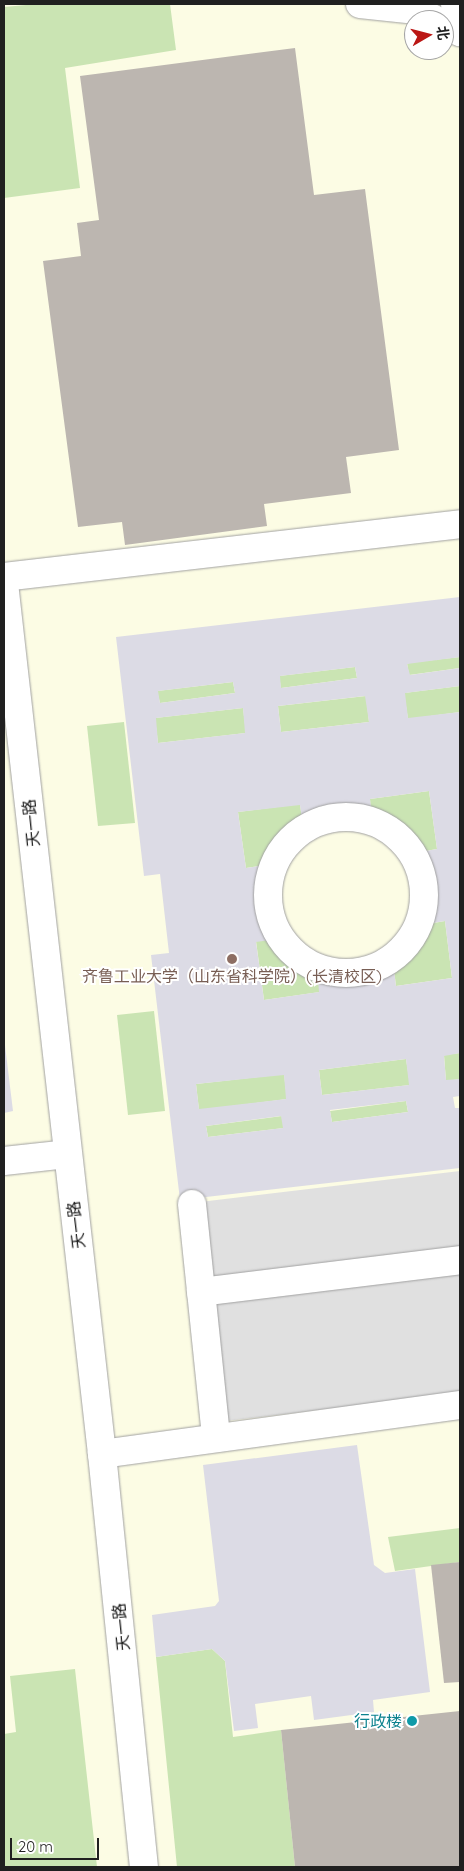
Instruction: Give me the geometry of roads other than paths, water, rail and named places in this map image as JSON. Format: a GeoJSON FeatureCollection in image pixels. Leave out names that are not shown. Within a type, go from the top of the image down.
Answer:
{"type":"FeatureCollection","features":[{"type":"Feature","properties":{"kind":"street"},"geometry":{"type":"LineString","coordinates":[[360,4],[417,10]]}},
{"type":"Feature","properties":{"kind":"street"},"geometry":{"type":"LineString","coordinates":[[455,4],[460,16]]}},
{"type":"Feature","properties":{"kind":"street"},"geometry":{"type":"LineString","coordinates":[[4,577],[460,524]]}},
{"type":"Feature","properties":{"kind":"street","name":"天一路"},"geometry":{"type":"LineString","coordinates":[[4,583],[11,718],[67,1154],[102,1454],[144,1867]]}},
{"type":"Feature","properties":{"kind":"street"},"geometry":{"type":"LineString","coordinates":[[338,817],[363,819],[385,828],[398,838],[417,864],[423,888],[422,912],[413,935],[398,954],[377,967],[353,973],[329,972],[306,963],[287,947],[274,926],[268,903],[270,878],[279,855],[294,836],[314,823],[338,817]]}},
{"type":"Feature","properties":{"kind":"street"},"geometry":{"type":"LineString","coordinates":[[4,1161],[67,1154]]}},
{"type":"Feature","properties":{"kind":"street"},"geometry":{"type":"LineString","coordinates":[[192,1204],[216,1438]]}},
{"type":"Feature","properties":{"kind":"street"},"geometry":{"type":"LineString","coordinates":[[201,1292],[460,1260]]}},
{"type":"Feature","properties":{"kind":"street"},"geometry":{"type":"LineString","coordinates":[[102,1454],[460,1405]]}},
{"type":"Feature","properties":{"kind":"place","name":"齐鲁工业大学（山东省科学院）(长清校区)"},"geometry":{"type":"Point","coordinates":[232,959]}},
{"type":"Feature","properties":{"kind":"place","name":"行政楼"},"geometry":{"type":"Point","coordinates":[412,1721]}}]}
